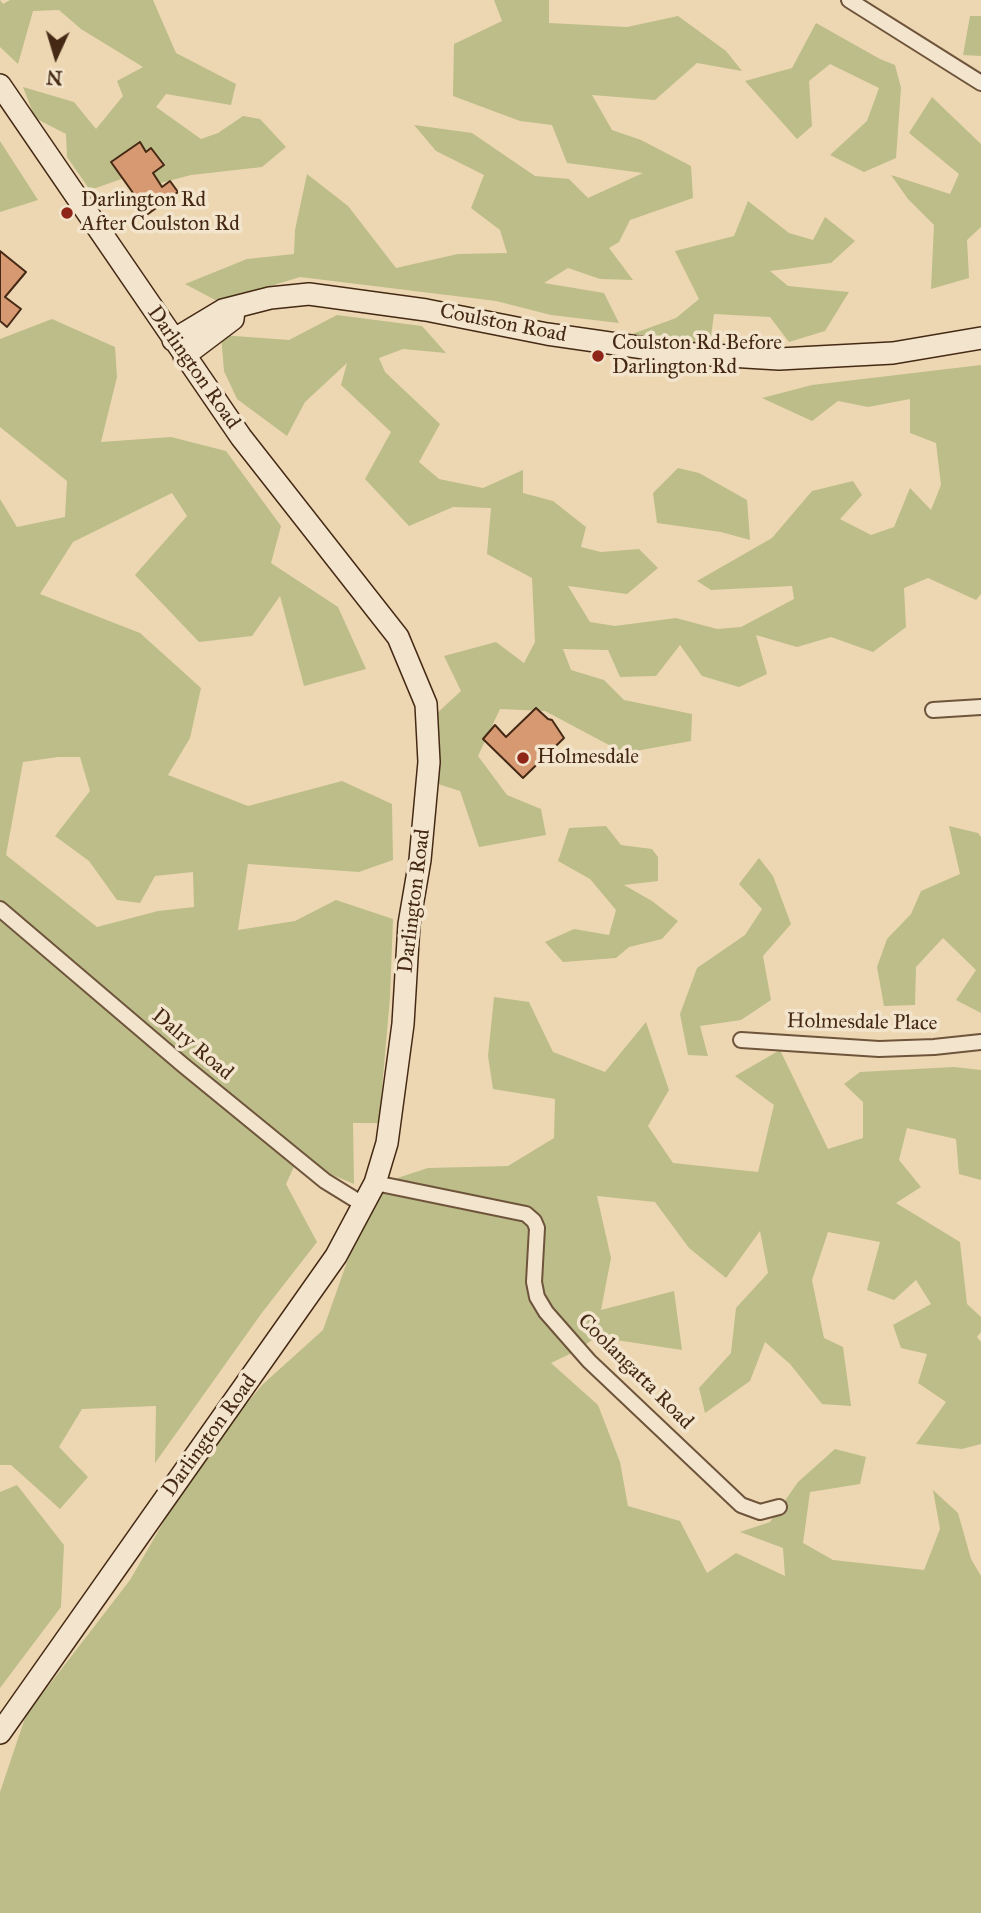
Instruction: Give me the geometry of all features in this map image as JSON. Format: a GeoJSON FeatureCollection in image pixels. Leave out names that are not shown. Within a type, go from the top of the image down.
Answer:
{"type":"FeatureCollection","features":[{"type":"Feature","properties":{"kind":"street"},"geometry":{"type":"LineString","coordinates":[[849,0],[981,83]]}},
{"type":"Feature","properties":{"kind":"street","name":"Darlington Road"},"geometry":{"type":"LineString","coordinates":[[0,85],[241,437],[398,637],[426,704],[429,762],[420,860],[409,924],[403,1024],[387,1143],[375,1182],[336,1256],[0,1733]]}},
{"type":"Feature","properties":{"kind":"street","name":"Coulston Road"},"geometry":{"type":"LineString","coordinates":[[178,348],[223,310],[270,298],[309,294],[426,310],[547,334],[679,353],[779,359],[893,353],[981,338]]}},
{"type":"Feature","properties":{"kind":"street"},"geometry":{"type":"LineString","coordinates":[[933,710],[981,707]]}},
{"type":"Feature","properties":{"kind":"street","name":"Dalry Road"},"geometry":{"type":"LineString","coordinates":[[0,908],[304,1165],[364,1205]]}},
{"type":"Feature","properties":{"kind":"street","name":"Holmesdale Place"},"geometry":{"type":"LineString","coordinates":[[741,1040],[878,1049],[981,1042]]}},
{"type":"Feature","properties":{"kind":"street","name":"Coolangatta Road"},"geometry":{"type":"LineString","coordinates":[[375,1182],[526,1214],[537,1228],[534,1282],[537,1297],[545,1312],[589,1361],[741,1505],[760,1512],[779,1507]]}},
{"type":"Feature","properties":{"kind":"green space"},"geometry":{"type":"Polygon","coordinates":[[[0,0],[3,4],[10,0],[153,0],[176,53],[236,84],[231,105],[166,94],[156,107],[201,139],[218,133],[243,116],[260,119],[286,147],[262,167],[191,175],[157,184],[133,175],[90,190],[67,157],[66,134],[35,118],[23,87],[74,102],[96,129],[123,96],[117,81],[143,67],[81,29],[59,10],[33,11],[18,64],[0,47],[0,0]]]}},
{"type":"Feature","properties":{"kind":"green space"},"geometry":{"type":"Polygon","coordinates":[[[494,0],[549,0],[549,23],[627,27],[678,16],[726,51],[742,71],[697,63],[655,100],[592,95],[612,130],[641,140],[691,166],[693,198],[630,220],[619,242],[609,248],[633,280],[600,279],[568,268],[544,283],[604,293],[619,323],[551,315],[496,301],[300,277],[219,302],[185,284],[247,259],[294,254],[295,230],[307,174],[348,206],[396,268],[458,254],[507,253],[500,230],[471,208],[484,175],[436,151],[414,125],[472,133],[535,176],[569,179],[588,198],[643,173],[567,163],[552,125],[520,121],[453,96],[454,44],[502,21],[494,0]]]}},
{"type":"Feature","properties":{"kind":"green space"},"geometry":{"type":"Polygon","coordinates":[[[970,16],[981,16],[981,56],[963,55],[970,16]]]}},
{"type":"Feature","properties":{"kind":"green space"},"geometry":{"type":"Polygon","coordinates":[[[816,23],[895,65],[901,88],[896,158],[864,172],[830,155],[867,121],[879,88],[830,64],[809,81],[812,126],[797,139],[745,81],[792,68],[816,23]]]}},
{"type":"Feature","properties":{"kind":"green space"},"geometry":{"type":"Polygon","coordinates":[[[932,97],[981,144],[981,227],[967,240],[969,278],[931,289],[934,225],[908,199],[891,175],[950,194],[959,174],[909,133],[932,97]]]}},
{"type":"Feature","properties":{"kind":"green space"},"geometry":{"type":"Polygon","coordinates":[[[0,141],[38,200],[0,212],[0,141]]]}},
{"type":"Feature","properties":{"kind":"green space"},"geometry":{"type":"Polygon","coordinates":[[[748,201],[789,233],[813,240],[825,217],[855,241],[831,263],[770,271],[788,286],[849,292],[825,331],[789,342],[770,317],[714,314],[710,344],[632,334],[676,318],[699,299],[675,251],[734,236],[748,201]]]}},
{"type":"Feature","properties":{"kind":"green space"},"geometry":{"type":"Polygon","coordinates":[[[337,315],[422,326],[446,353],[403,349],[379,358],[385,372],[440,424],[419,462],[439,479],[483,488],[523,470],[523,493],[553,501],[586,527],[581,547],[601,552],[639,549],[658,568],[627,594],[568,586],[590,622],[615,626],[676,618],[717,629],[741,627],[794,599],[792,586],[711,590],[697,581],[772,538],[812,491],[853,481],[862,495],[840,519],[871,535],[894,527],[910,488],[931,510],[941,485],[936,443],[910,433],[910,399],[868,407],[838,401],[812,421],[762,398],[812,385],[981,365],[981,594],[976,600],[928,578],[904,588],[906,627],[873,652],[831,637],[797,647],[756,635],[767,674],[739,687],[702,676],[680,645],[656,676],[620,677],[608,650],[563,649],[571,670],[604,680],[624,700],[692,714],[691,741],[624,753],[545,711],[500,709],[478,756],[507,795],[541,809],[546,835],[479,847],[460,791],[438,784],[435,715],[461,691],[444,656],[496,642],[524,663],[535,642],[532,578],[487,554],[491,508],[453,507],[409,526],[365,479],[391,432],[341,385],[347,363],[305,402],[287,436],[237,399],[224,371],[221,335],[289,340],[337,315]]]}},
{"type":"Feature","properties":{"kind":"green space"},"geometry":{"type":"Polygon","coordinates":[[[52,319],[115,347],[117,377],[101,442],[171,437],[226,451],[281,526],[271,563],[338,607],[366,669],[304,686],[280,596],[252,636],[199,642],[135,575],[187,516],[172,493],[73,542],[40,594],[140,633],[201,688],[190,738],[168,775],[248,806],[342,781],[392,804],[393,860],[359,872],[248,864],[238,930],[295,921],[336,900],[393,919],[390,997],[379,1123],[353,1123],[354,1184],[297,1160],[286,1184],[317,1242],[261,1314],[155,1463],[156,1406],[82,1409],[59,1447],[88,1477],[60,1509],[11,1465],[0,1465],[0,499],[17,527],[65,517],[67,481],[0,427],[0,339],[52,319]],[[80,757],[23,762],[6,855],[97,927],[158,911],[194,907],[193,872],[155,876],[140,903],[117,900],[89,861],[55,836],[90,791],[80,757]]]}},
{"type":"Feature","properties":{"kind":"green space"},"geometry":{"type":"Polygon","coordinates":[[[678,468],[699,473],[747,500],[750,540],[721,532],[657,523],[653,493],[678,468]]]}},
{"type":"Feature","properties":{"kind":"green space"},"geometry":{"type":"Polygon","coordinates":[[[606,826],[621,845],[652,849],[658,857],[658,881],[624,885],[652,901],[678,921],[662,939],[629,947],[616,958],[563,962],[545,942],[574,929],[609,935],[616,910],[590,879],[558,861],[569,828],[606,826]]]}},
{"type":"Feature","properties":{"kind":"green space"},"geometry":{"type":"Polygon","coordinates":[[[949,826],[978,833],[981,837],[981,1013],[956,1000],[976,970],[943,938],[916,967],[915,1005],[884,1006],[877,967],[887,939],[911,914],[921,891],[960,874],[949,826]]]}},
{"type":"Feature","properties":{"kind":"green space"},"geometry":{"type":"Polygon","coordinates":[[[759,858],[773,876],[791,924],[763,956],[771,1000],[741,1020],[700,1026],[708,1056],[688,1055],[680,1014],[697,968],[745,935],[762,909],[739,884],[759,858]]]}},
{"type":"Feature","properties":{"kind":"green space"},"geometry":{"type":"Polygon","coordinates":[[[494,997],[529,1002],[553,1052],[605,1072],[646,1022],[669,1090],[648,1126],[673,1163],[758,1172],[774,1105],[735,1076],[780,1050],[828,1149],[863,1138],[863,1102],[844,1084],[860,1072],[954,1067],[981,1070],[981,1180],[959,1174],[956,1139],[907,1128],[899,1160],[921,1187],[896,1203],[960,1242],[967,1304],[981,1317],[981,1332],[977,1337],[981,1342],[981,1444],[962,1449],[916,1444],[946,1402],[918,1383],[927,1354],[901,1348],[893,1325],[931,1304],[916,1280],[894,1300],[867,1290],[880,1242],[828,1232],[812,1280],[824,1338],[843,1347],[851,1406],[822,1404],[790,1364],[765,1342],[750,1381],[705,1413],[699,1388],[731,1353],[736,1308],[768,1273],[760,1231],[726,1278],[689,1248],[655,1202],[597,1196],[611,1258],[601,1310],[674,1291],[682,1350],[596,1337],[578,1350],[551,1363],[598,1405],[620,1462],[628,1506],[680,1521],[707,1573],[736,1553],[785,1576],[783,1548],[740,1532],[770,1522],[798,1482],[835,1449],[866,1457],[860,1484],[810,1492],[803,1543],[833,1560],[924,1570],[940,1529],[933,1490],[958,1513],[971,1559],[981,1576],[981,1913],[0,1913],[0,1792],[26,1715],[130,1580],[197,1464],[262,1385],[323,1330],[354,1242],[379,1184],[428,1168],[508,1166],[554,1138],[555,1099],[493,1089],[488,1056],[494,997]]]}},
{"type":"Feature","properties":{"kind":"green space"},"geometry":{"type":"Polygon","coordinates":[[[17,1485],[64,1545],[61,1607],[0,1688],[0,1492],[17,1485]]]}},
{"type":"Feature","properties":{"kind":"building"},"geometry":{"type":"Polygon","coordinates":[[[140,142],[146,152],[151,148],[164,165],[153,173],[162,187],[170,181],[178,192],[148,214],[111,162],[140,142]]]}},
{"type":"Feature","properties":{"kind":"building"},"geometry":{"type":"Polygon","coordinates":[[[0,251],[26,272],[5,297],[21,309],[7,327],[0,321],[0,251]]]}},
{"type":"Feature","properties":{"kind":"building","name":"Holmesdale"},"geometry":{"type":"Polygon","coordinates":[[[536,708],[552,720],[564,738],[523,778],[483,739],[495,725],[506,737],[536,708]]]}},
{"type":"Feature","properties":{"kind":"place","name":"Darlington Rd After Coulston Rd"},"geometry":{"type":"Point","coordinates":[67,213]}},
{"type":"Feature","properties":{"kind":"place","name":"Coulston Rd Before Darlington Rd"},"geometry":{"type":"Point","coordinates":[598,356]}},
{"type":"Feature","properties":{"kind":"place","name":"Holmesdale"},"geometry":{"type":"Point","coordinates":[523,758]}}]}
